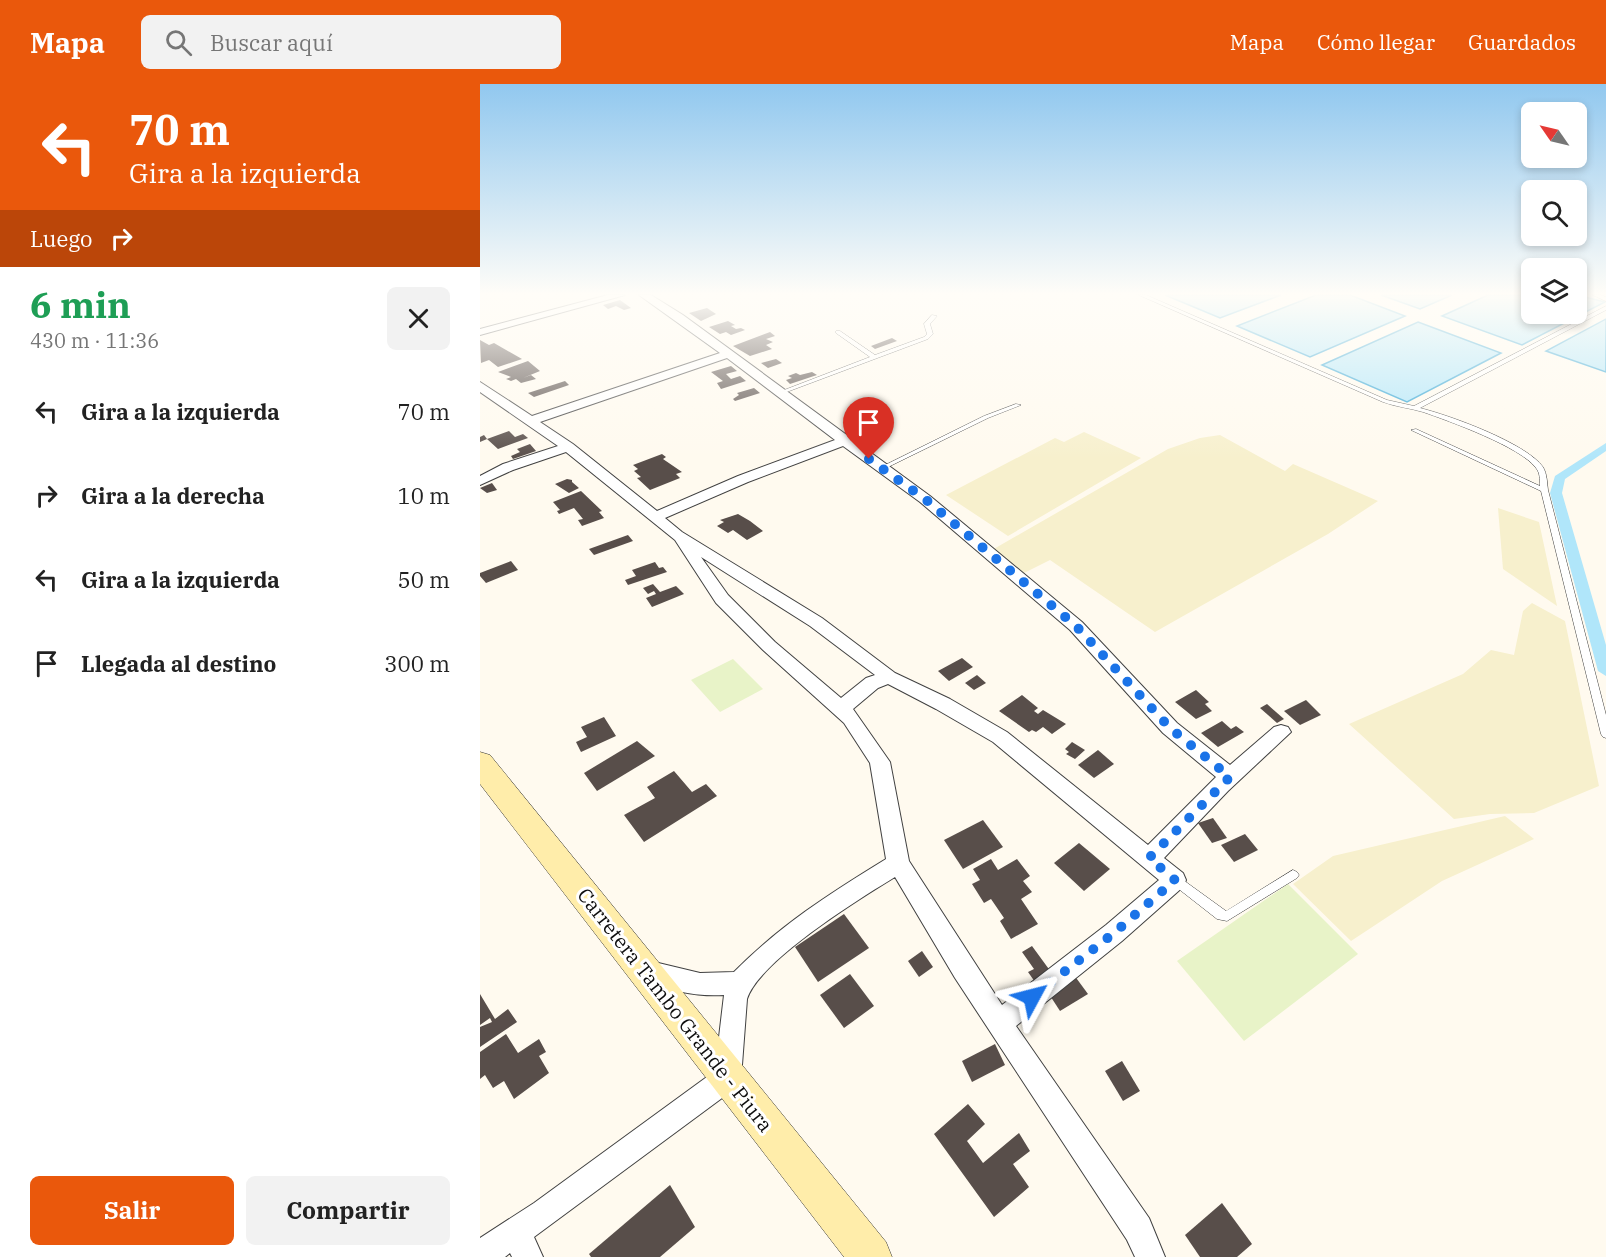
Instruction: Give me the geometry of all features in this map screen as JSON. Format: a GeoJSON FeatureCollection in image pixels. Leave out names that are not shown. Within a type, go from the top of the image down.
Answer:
{"type":"FeatureCollection","features":[{"type":"Feature","properties":{"kind":"main road","name":"Carretera Tambo Grande - Piura"},"geometry":{"type":"LineString","coordinates":[[480,763],[871,1257]]}},
{"type":"Feature","properties":{"kind":"street"},"geometry":{"type":"LineString","coordinates":[[723,350],[925,499],[1076,626],[1170,728],[1230,777]]}},
{"type":"Feature","properties":{"kind":"street"},"geometry":{"type":"LineString","coordinates":[[531,421],[729,354]]}},
{"type":"Feature","properties":{"kind":"street"},"geometry":{"type":"LineString","coordinates":[[480,386],[568,447],[677,535],[816,622],[889,677],[943,704],[1000,737],[1175,880],[1114,933],[1000,1023]]}},
{"type":"Feature","properties":{"kind":"street"},"geometry":{"type":"LineString","coordinates":[[656,517],[743,479],[845,441]]}},
{"type":"Feature","properties":{"kind":"street"},"geometry":{"type":"LineString","coordinates":[[480,481],[508,467],[568,447]]}},
{"type":"Feature","properties":{"kind":"street"},"geometry":{"type":"LineString","coordinates":[[677,535],[723,599],[769,646],[851,718],[880,762],[898,862],[1000,1023],[1138,1229],[1150,1257]]}},
{"type":"Feature","properties":{"kind":"street"},"geometry":{"type":"LineString","coordinates":[[841,708],[872,683],[889,677]]}},
{"type":"Feature","properties":{"kind":"street"},"geometry":{"type":"LineString","coordinates":[[1149,858],[1230,777],[1281,732]]}},
{"type":"Feature","properties":{"kind":"street"},"geometry":{"type":"LineString","coordinates":[[480,1256],[522,1244],[728,1078],[735,999],[740,983],[778,946],[839,900],[898,862]]}},
{"type":"Feature","properties":{"kind":"street"},"geometry":{"type":"LineString","coordinates":[[643,970],[700,985],[740,983]]}},
{"type":"Feature","properties":{"kind":"lane"},"geometry":{"type":"LineString","coordinates":[[864,350],[874,357]]}},
{"type":"Feature","properties":{"kind":"lane"},"geometry":{"type":"LineString","coordinates":[[782,392],[894,350]]}},
{"type":"Feature","properties":{"kind":"lane"},"geometry":{"type":"LineString","coordinates":[[1267,350],[1385,401],[1424,411],[1515,448],[1532,458],[1540,468],[1606,734]]}},
{"type":"Feature","properties":{"kind":"lane"},"geometry":{"type":"LineString","coordinates":[[1413,409],[1526,350]]}},
{"type":"Feature","properties":{"kind":"lane"},"geometry":{"type":"LineString","coordinates":[[882,468],[987,417],[1018,405]]}},
{"type":"Feature","properties":{"kind":"lane"},"geometry":{"type":"LineString","coordinates":[[1414,430],[1544,490]]}},
{"type":"Feature","properties":{"kind":"lane"},"geometry":{"type":"LineString","coordinates":[[1175,880],[1221,915],[1227,916],[1293,875]]}},
{"type":"Feature","properties":{"kind":"shaded area"},"geometry":{"type":"Polygon","coordinates":[[[1084,432],[1141,458],[1008,536],[946,495],[1055,438],[1064,442],[1084,432]]]}},
{"type":"Feature","properties":{"kind":"shaded area"},"geometry":{"type":"Polygon","coordinates":[[[1220,435],[1285,471],[1293,464],[1378,501],[1328,534],[1155,632],[1050,560],[1024,573],[992,550],[1168,449],[1200,438],[1220,435]]]}},
{"type":"Feature","properties":{"kind":"shaded area"},"geometry":{"type":"Polygon","coordinates":[[[1498,508],[1539,522],[1557,606],[1503,569],[1498,508]]]}},
{"type":"Feature","properties":{"kind":"shaded area"},"geometry":{"type":"Polygon","coordinates":[[[1532,603],[1565,621],[1599,786],[1534,813],[1490,814],[1454,819],[1349,724],[1463,674],[1491,650],[1514,655],[1523,611],[1532,603]]]}},
{"type":"Feature","properties":{"kind":"shaded area"},"geometry":{"type":"Polygon","coordinates":[[[1505,816],[1534,839],[1442,881],[1351,941],[1293,884],[1333,856],[1505,816]]]}},
{"type":"Feature","properties":{"kind":"green space"},"geometry":{"type":"Polygon","coordinates":[[[733,659],[763,689],[720,712],[691,680],[733,659]]]}},
{"type":"Feature","properties":{"kind":"green space"},"geometry":{"type":"Polygon","coordinates":[[[1288,884],[1358,954],[1244,1041],[1177,961],[1288,884]]]}},
{"type":"Feature","properties":{"kind":"water"},"geometry":{"type":"Polygon","coordinates":[[[1293,350],[1327,350],[1310,357],[1293,350]]]}},
{"type":"Feature","properties":{"kind":"water"},"geometry":{"type":"Polygon","coordinates":[[[1356,350],[1492,350],[1501,353],[1407,402],[1322,365],[1356,350]]]}},
{"type":"Feature","properties":{"kind":"water"},"geometry":{"type":"Polygon","coordinates":[[[1606,350],[1606,372],[1546,351],[1606,350]]]}},
{"type":"Feature","properties":{"kind":"building"},"geometry":{"type":"Polygon","coordinates":[[[480,350],[506,350],[522,359],[498,367],[489,360],[481,363],[480,350]]]}},
{"type":"Feature","properties":{"kind":"building"},"geometry":{"type":"Polygon","coordinates":[[[739,350],[770,350],[750,356],[739,350]]]}},
{"type":"Feature","properties":{"kind":"building"},"geometry":{"type":"Polygon","coordinates":[[[776,359],[782,363],[768,368],[761,363],[776,359]]]}},
{"type":"Feature","properties":{"kind":"building"},"geometry":{"type":"Polygon","coordinates":[[[528,361],[540,371],[523,378],[531,375],[536,379],[521,383],[516,379],[511,381],[506,379],[511,377],[498,372],[528,361]]]}},
{"type":"Feature","properties":{"kind":"building"},"geometry":{"type":"Polygon","coordinates":[[[731,366],[737,371],[726,374],[731,379],[740,376],[746,381],[721,389],[717,383],[723,381],[711,372],[731,366]]]}},
{"type":"Feature","properties":{"kind":"building"},"geometry":{"type":"Polygon","coordinates":[[[812,372],[817,375],[790,384],[786,380],[792,378],[788,376],[796,373],[800,375],[812,372]]]}},
{"type":"Feature","properties":{"kind":"building"},"geometry":{"type":"Polygon","coordinates":[[[565,381],[569,385],[534,397],[528,393],[565,381]]]}},
{"type":"Feature","properties":{"kind":"building"},"geometry":{"type":"Polygon","coordinates":[[[754,388],[760,393],[735,401],[733,399],[739,395],[737,393],[754,388]]]}},
{"type":"Feature","properties":{"kind":"building"},"geometry":{"type":"Polygon","coordinates":[[[509,431],[515,437],[523,434],[528,438],[498,449],[487,439],[509,431]]]}},
{"type":"Feature","properties":{"kind":"building"},"geometry":{"type":"Polygon","coordinates":[[[484,435],[487,439],[480,442],[480,437],[484,435]]]}},
{"type":"Feature","properties":{"kind":"building"},"geometry":{"type":"Polygon","coordinates":[[[530,444],[536,451],[513,459],[511,456],[520,452],[517,449],[530,444]]]}},
{"type":"Feature","properties":{"kind":"building"},"geometry":{"type":"Polygon","coordinates":[[[662,454],[666,457],[663,459],[682,472],[676,474],[680,478],[650,490],[637,478],[641,477],[634,471],[638,469],[633,465],[662,454]]]}},
{"type":"Feature","properties":{"kind":"building"},"geometry":{"type":"Polygon","coordinates":[[[567,479],[572,480],[579,488],[569,493],[555,484],[567,479]]]}},
{"type":"Feature","properties":{"kind":"building"},"geometry":{"type":"Polygon","coordinates":[[[492,483],[497,490],[487,493],[480,488],[492,483]]]}},
{"type":"Feature","properties":{"kind":"building"},"geometry":{"type":"Polygon","coordinates":[[[581,491],[602,511],[599,512],[604,518],[582,526],[578,520],[583,519],[574,508],[559,514],[557,511],[560,510],[553,502],[581,491]]]}},
{"type":"Feature","properties":{"kind":"building"},"geometry":{"type":"Polygon","coordinates":[[[738,514],[763,531],[747,540],[733,530],[728,533],[717,526],[724,522],[720,520],[738,514]]]}},
{"type":"Feature","properties":{"kind":"building"},"geometry":{"type":"Polygon","coordinates":[[[628,535],[633,541],[594,555],[589,549],[628,535]]]}},
{"type":"Feature","properties":{"kind":"building"},"geometry":{"type":"Polygon","coordinates":[[[511,561],[518,570],[486,583],[480,576],[480,573],[511,561]]]}},
{"type":"Feature","properties":{"kind":"building"},"geometry":{"type":"Polygon","coordinates":[[[655,562],[659,568],[663,567],[667,572],[628,585],[625,580],[636,576],[632,570],[655,562]]]}},
{"type":"Feature","properties":{"kind":"building"},"geometry":{"type":"Polygon","coordinates":[[[653,584],[660,592],[676,586],[684,594],[652,607],[646,598],[656,594],[654,591],[648,594],[643,588],[653,584]]]}},
{"type":"Feature","properties":{"kind":"building"},"geometry":{"type":"Polygon","coordinates":[[[962,658],[973,667],[949,681],[938,671],[962,658]]]}},
{"type":"Feature","properties":{"kind":"building"},"geometry":{"type":"Polygon","coordinates":[[[977,675],[986,683],[974,690],[965,683],[977,675]]]}},
{"type":"Feature","properties":{"kind":"building"},"geometry":{"type":"Polygon","coordinates":[[[1196,690],[1209,702],[1205,704],[1212,711],[1196,719],[1175,702],[1196,690]]]}},
{"type":"Feature","properties":{"kind":"building"},"geometry":{"type":"Polygon","coordinates":[[[1022,695],[1038,708],[1034,711],[1038,714],[1043,710],[1066,724],[1052,734],[1043,727],[1036,732],[1032,730],[1029,732],[999,711],[1022,695]]]}},
{"type":"Feature","properties":{"kind":"building"},"geometry":{"type":"Polygon","coordinates":[[[1306,700],[1321,715],[1300,725],[1284,711],[1306,700]]]}},
{"type":"Feature","properties":{"kind":"building"},"geometry":{"type":"Polygon","coordinates":[[[1267,704],[1284,719],[1277,723],[1260,708],[1267,704]]]}},
{"type":"Feature","properties":{"kind":"building"},"geometry":{"type":"Polygon","coordinates":[[[604,717],[616,736],[581,752],[576,742],[587,737],[581,727],[604,717]]]}},
{"type":"Feature","properties":{"kind":"building"},"geometry":{"type":"Polygon","coordinates":[[[1222,721],[1231,729],[1236,726],[1244,732],[1218,747],[1201,733],[1222,721]]]}},
{"type":"Feature","properties":{"kind":"building"},"geometry":{"type":"Polygon","coordinates":[[[637,741],[655,756],[597,791],[584,773],[637,741]]]}},
{"type":"Feature","properties":{"kind":"building"},"geometry":{"type":"Polygon","coordinates":[[[1072,742],[1085,750],[1075,759],[1066,754],[1069,752],[1065,749],[1072,742]]]}},
{"type":"Feature","properties":{"kind":"building"},"geometry":{"type":"Polygon","coordinates":[[[1098,750],[1114,764],[1094,778],[1078,765],[1098,750]]]}},
{"type":"Feature","properties":{"kind":"building"},"geometry":{"type":"Polygon","coordinates":[[[674,771],[692,792],[706,784],[717,796],[644,842],[624,815],[655,798],[647,787],[674,771]]]}},
{"type":"Feature","properties":{"kind":"building"},"geometry":{"type":"Polygon","coordinates":[[[1213,818],[1227,838],[1212,843],[1198,823],[1213,818]]]}},
{"type":"Feature","properties":{"kind":"building"},"geometry":{"type":"Polygon","coordinates":[[[983,820],[1003,847],[963,869],[944,840],[983,820]]]}},
{"type":"Feature","properties":{"kind":"building"},"geometry":{"type":"Polygon","coordinates":[[[1245,834],[1258,850],[1234,862],[1221,845],[1245,834]]]}},
{"type":"Feature","properties":{"kind":"building"},"geometry":{"type":"Polygon","coordinates":[[[1079,843],[1110,869],[1084,891],[1054,863],[1079,843]]]}},
{"type":"Feature","properties":{"kind":"building"},"geometry":{"type":"Polygon","coordinates":[[[991,859],[998,870],[1017,859],[1030,876],[1023,881],[1032,892],[1021,899],[1038,924],[1011,939],[1000,921],[1004,918],[991,899],[984,903],[972,884],[980,880],[973,869],[991,859]]]}},
{"type":"Feature","properties":{"kind":"building"},"geometry":{"type":"Polygon","coordinates":[[[844,914],[869,948],[818,982],[795,947],[844,914]]]}},
{"type":"Feature","properties":{"kind":"building"},"geometry":{"type":"Polygon","coordinates":[[[1032,946],[1051,972],[1035,982],[1028,972],[1034,969],[1022,952],[1032,946]]]}},
{"type":"Feature","properties":{"kind":"building"},"geometry":{"type":"Polygon","coordinates":[[[922,951],[933,967],[919,977],[908,961],[922,951]]]}},
{"type":"Feature","properties":{"kind":"building"},"geometry":{"type":"Polygon","coordinates":[[[850,974],[874,1006],[844,1028],[820,995],[850,974]]]}},
{"type":"Feature","properties":{"kind":"building"},"geometry":{"type":"Polygon","coordinates":[[[1074,975],[1088,994],[1060,1011],[1047,991],[1074,975]]]}},
{"type":"Feature","properties":{"kind":"building"},"geometry":{"type":"Polygon","coordinates":[[[480,994],[495,1019],[508,1009],[517,1022],[480,1047],[480,1027],[492,1022],[490,1018],[480,1025],[480,994]]]}},
{"type":"Feature","properties":{"kind":"building"},"geometry":{"type":"Polygon","coordinates":[[[506,1034],[518,1053],[539,1039],[546,1052],[539,1056],[549,1073],[514,1099],[504,1081],[493,1088],[485,1075],[480,1079],[480,1052],[506,1034]]]}},
{"type":"Feature","properties":{"kind":"building"},"geometry":{"type":"Polygon","coordinates":[[[995,1044],[1005,1065],[972,1082],[962,1061],[995,1044]]]}},
{"type":"Feature","properties":{"kind":"building"},"geometry":{"type":"Polygon","coordinates":[[[1122,1061],[1140,1091],[1123,1101],[1105,1071],[1122,1061]]]}},
{"type":"Feature","properties":{"kind":"building"},"geometry":{"type":"Polygon","coordinates":[[[968,1104],[985,1124],[967,1141],[983,1163],[1019,1133],[1030,1151],[1013,1164],[1029,1187],[994,1217],[934,1134],[968,1104]]]}},
{"type":"Feature","properties":{"kind":"building"},"geometry":{"type":"Polygon","coordinates":[[[670,1185],[695,1227],[660,1257],[591,1257],[589,1254],[670,1185]]]}},
{"type":"Feature","properties":{"kind":"building"},"geometry":{"type":"Polygon","coordinates":[[[1222,1203],[1252,1244],[1237,1257],[1200,1257],[1185,1235],[1222,1203]]]}},
{"type":"Feature","properties":{"kind":"waterway"},"geometry":{"type":"LineString","coordinates":[[1606,446],[1559,478],[1556,493],[1606,671]]}},
{"type":"Feature","properties":{"kind":"route"},"geometry":{"type":"LineString","coordinates":[[869,459],[925,499],[1076,626],[1170,728],[1230,777],[1149,858],[1175,880],[1114,933],[1032,997]]}}]}
